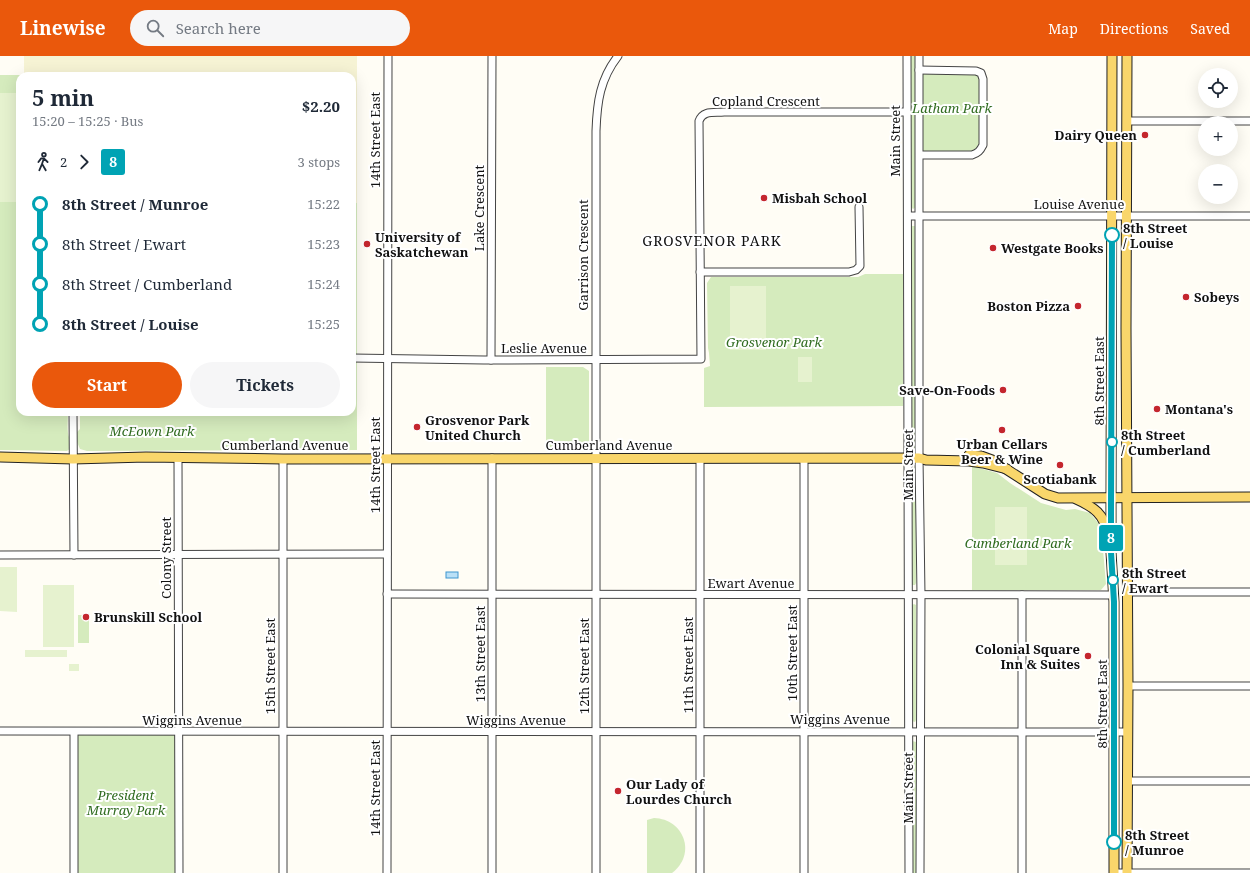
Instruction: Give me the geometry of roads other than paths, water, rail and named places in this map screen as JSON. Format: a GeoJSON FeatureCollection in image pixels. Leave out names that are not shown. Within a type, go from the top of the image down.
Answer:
{"type":"FeatureCollection","features":[{"type":"Feature","properties":{"kind":"main road","name":"8th Street East"},"geometry":{"type":"LineString","coordinates":[[1112,56],[1111,552],[1114,595],[1114,873]]}},
{"type":"Feature","properties":{"kind":"main road","name":"8th Street East"},"geometry":{"type":"LineString","coordinates":[[1127,56],[1127,873]]}},
{"type":"Feature","properties":{"kind":"main road"},"geometry":{"type":"LineString","coordinates":[[1112,272],[1116,286],[1118,315],[1126,329]]}},
{"type":"Feature","properties":{"kind":"main road","name":"Cumberland Avenue"},"geometry":{"type":"LineString","coordinates":[[0,457],[919,458],[926,460],[969,461],[1007,468],[1046,494],[1058,498],[1073,498]]}},
{"type":"Feature","properties":{"kind":"main road"},"geometry":{"type":"LineString","coordinates":[[1073,498],[1250,497]]}},
{"type":"Feature","properties":{"kind":"main road"},"geometry":{"type":"LineString","coordinates":[[1073,498],[1090,506],[1101,515],[1106,527],[1111,552]]}},
{"type":"Feature","properties":{"kind":"street","name":"14th Street East"},"geometry":{"type":"LineString","coordinates":[[386,873],[388,56]]}},
{"type":"Feature","properties":{"kind":"street","name":"Lake Crescent"},"geometry":{"type":"LineString","coordinates":[[491,360],[492,56]]}},
{"type":"Feature","properties":{"kind":"street","name":"Garrison Crescent"},"geometry":{"type":"LineString","coordinates":[[595,458],[595,163],[597,108],[602,85],[609,68],[618,56]]}},
{"type":"Feature","properties":{"kind":"street","name":"Main Street"},"geometry":{"type":"LineString","coordinates":[[906,56],[908,216],[909,873]]}},
{"type":"Feature","properties":{"kind":"street","name":"Main Street"},"geometry":{"type":"LineString","coordinates":[[919,56],[919,458],[921,594],[920,873]]}},
{"type":"Feature","properties":{"kind":"street"},"geometry":{"type":"LineString","coordinates":[[920,70],[976,71],[981,73],[983,78],[983,145],[981,151],[972,155],[920,155]]}},
{"type":"Feature","properties":{"kind":"street","name":"Copland Crescent"},"geometry":{"type":"LineString","coordinates":[[701,359],[701,116],[705,113],[740,112],[907,112]]}},
{"type":"Feature","properties":{"kind":"street"},"geometry":{"type":"LineString","coordinates":[[1127,121],[1250,121]]}},
{"type":"Feature","properties":{"kind":"street"},"geometry":{"type":"LineString","coordinates":[[700,272],[849,272],[856,270],[860,266],[859,207]]}},
{"type":"Feature","properties":{"kind":"street","name":"Louise Avenue"},"geometry":{"type":"LineString","coordinates":[[908,216],[1250,216]]}},
{"type":"Feature","properties":{"kind":"street","name":"Leslie Avenue"},"geometry":{"type":"LineString","coordinates":[[356,358],[491,360],[701,359]]}},
{"type":"Feature","properties":{"kind":"street"},"geometry":{"type":"LineString","coordinates":[[73,416],[74,555]]}},
{"type":"Feature","properties":{"kind":"street","name":"Colony Street"},"geometry":{"type":"LineString","coordinates":[[178,458],[179,873]]}},
{"type":"Feature","properties":{"kind":"street","name":"15th Street East"},"geometry":{"type":"LineString","coordinates":[[283,458],[283,873]]}},
{"type":"Feature","properties":{"kind":"street","name":"13th Street East"},"geometry":{"type":"LineString","coordinates":[[492,458],[492,873]]}},
{"type":"Feature","properties":{"kind":"street","name":"12th Street East"},"geometry":{"type":"LineString","coordinates":[[595,458],[596,873]]}},
{"type":"Feature","properties":{"kind":"street","name":"11th Street East"},"geometry":{"type":"LineString","coordinates":[[700,458],[700,873]]}},
{"type":"Feature","properties":{"kind":"street","name":"10th Street East"},"geometry":{"type":"LineString","coordinates":[[804,458],[804,873]]}},
{"type":"Feature","properties":{"kind":"street"},"geometry":{"type":"LineString","coordinates":[[0,555],[387,554]]}},
{"type":"Feature","properties":{"kind":"street"},"geometry":{"type":"LineString","coordinates":[[1127,592],[1250,592]]}},
{"type":"Feature","properties":{"kind":"street","name":"Ewart Avenue"},"geometry":{"type":"LineString","coordinates":[[387,594],[1114,595]]}},
{"type":"Feature","properties":{"kind":"street"},"geometry":{"type":"LineString","coordinates":[[1022,595],[1022,873]]}},
{"type":"Feature","properties":{"kind":"street"},"geometry":{"type":"LineString","coordinates":[[1128,686],[1250,686]]}},
{"type":"Feature","properties":{"kind":"street","name":"Wiggins Avenue"},"geometry":{"type":"LineString","coordinates":[[0,731],[1128,732]]}},
{"type":"Feature","properties":{"kind":"street"},"geometry":{"type":"LineString","coordinates":[[74,732],[74,873]]}},
{"type":"Feature","properties":{"kind":"street"},"geometry":{"type":"LineString","coordinates":[[1128,780],[1250,781]]}},
{"type":"Feature","properties":{"kind":"street"},"geometry":{"type":"LineString","coordinates":[[1114,873],[1250,873]]}},
{"type":"Feature","properties":{"kind":"water"},"geometry":{"type":"Polygon","coordinates":[[[446,572],[458,572],[458,578],[446,578],[446,572]]]}},
{"type":"Feature","properties":{"kind":"place","name":"Dairy Queen"},"geometry":{"type":"Point","coordinates":[1145,135]}},
{"type":"Feature","properties":{"kind":"place","name":"Misbah School"},"geometry":{"type":"Point","coordinates":[764,198]}},
{"type":"Feature","properties":{"kind":"place","name":"8th Street / Louise"},"geometry":{"type":"Point","coordinates":[1112,235]}},
{"type":"Feature","properties":{"kind":"place","name":"University of Saskatchewan"},"geometry":{"type":"Point","coordinates":[367,244]}},
{"type":"Feature","properties":{"kind":"place","name":"Westgate Books"},"geometry":{"type":"Point","coordinates":[993,248]}},
{"type":"Feature","properties":{"kind":"place","name":"Sobeys"},"geometry":{"type":"Point","coordinates":[1186,297]}},
{"type":"Feature","properties":{"kind":"place","name":"Boston Pizza"},"geometry":{"type":"Point","coordinates":[1078,306]}},
{"type":"Feature","properties":{"kind":"place","name":"Save-On-Foods"},"geometry":{"type":"Point","coordinates":[1003,390]}},
{"type":"Feature","properties":{"kind":"place","name":"Montana's"},"geometry":{"type":"Point","coordinates":[1157,409]}},
{"type":"Feature","properties":{"kind":"place","name":"Grosvenor Park United Church"},"geometry":{"type":"Point","coordinates":[417,427]}},
{"type":"Feature","properties":{"kind":"place","name":"Urban Cellars Beer & Wine"},"geometry":{"type":"Point","coordinates":[1002,430]}},
{"type":"Feature","properties":{"kind":"place","name":"8th Street / Cumberland"},"geometry":{"type":"Point","coordinates":[1112,442]}},
{"type":"Feature","properties":{"kind":"place","name":"Scotiabank"},"geometry":{"type":"Point","coordinates":[1060,465]}},
{"type":"Feature","properties":{"kind":"place","name":"8th Street / Ewart"},"geometry":{"type":"Point","coordinates":[1113,580]}},
{"type":"Feature","properties":{"kind":"place","name":"Brunskill School"},"geometry":{"type":"Point","coordinates":[86,617]}},
{"type":"Feature","properties":{"kind":"place","name":"Colonial Square Inn & Suites"},"geometry":{"type":"Point","coordinates":[1088,656]}},
{"type":"Feature","properties":{"kind":"place","name":"Our Lady of Lourdes Church"},"geometry":{"type":"Point","coordinates":[618,791]}},
{"type":"Feature","properties":{"kind":"place","name":"8th Street / Munroe"},"geometry":{"type":"Point","coordinates":[1114,842]}},
{"type":"Feature","properties":{"kind":"district","name":"GROSVENOR PARK"},"geometry":{"type":"Point","coordinates":[712,241]}},
{"type":"Feature","properties":{"kind":"park label","name":"Latham Park"},"geometry":{"type":"Point","coordinates":[952,108]}},
{"type":"Feature","properties":{"kind":"park label","name":"Grosvenor Park"},"geometry":{"type":"Point","coordinates":[774,342]}},
{"type":"Feature","properties":{"kind":"park label","name":"McEown Park"},"geometry":{"type":"Point","coordinates":[152,431]}},
{"type":"Feature","properties":{"kind":"park label","name":"Cumberland Park"},"geometry":{"type":"Point","coordinates":[1018,543]}},
{"type":"Feature","properties":{"kind":"park label","name":"President Murray Park"},"geometry":{"type":"Point","coordinates":[126,802]}}]}
